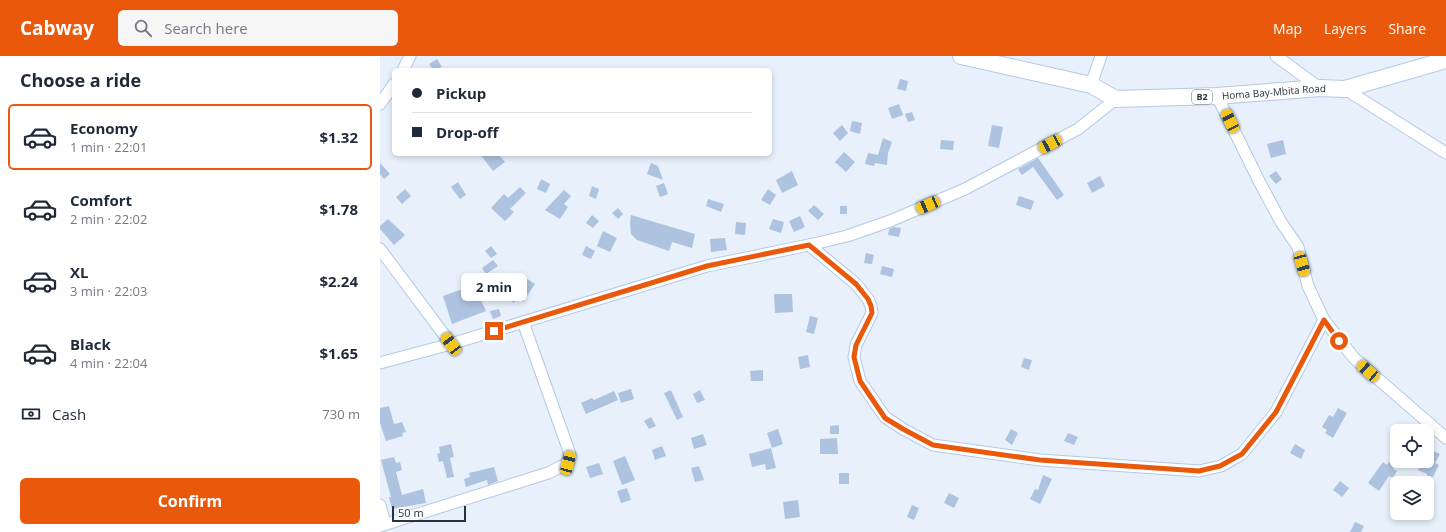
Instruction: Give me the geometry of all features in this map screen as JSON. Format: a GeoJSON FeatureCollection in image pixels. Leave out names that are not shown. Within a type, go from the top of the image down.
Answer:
{"type":"FeatureCollection","features":[{"type":"Feature","properties":{"kind":"highway"},"geometry":{"type":"LineString","coordinates":[[961,56],[1091,85],[1116,99]]}},
{"type":"Feature","properties":{"kind":"highway","name":"Homa Bay-Mbita Road"},"geometry":{"type":"LineString","coordinates":[[1116,99],[1218,96],[1320,88],[1345,89],[1446,60]]}},
{"type":"Feature","properties":{"kind":"street"},"geometry":{"type":"LineString","coordinates":[[404,68],[410,56]]}},
{"type":"Feature","properties":{"kind":"street"},"geometry":{"type":"LineString","coordinates":[[1091,85],[1101,56]]}},
{"type":"Feature","properties":{"kind":"street"},"geometry":{"type":"LineString","coordinates":[[1276,56],[1320,88]]}},
{"type":"Feature","properties":{"kind":"street"},"geometry":{"type":"LineString","coordinates":[[380,104],[392,87]]}},
{"type":"Feature","properties":{"kind":"street"},"geometry":{"type":"LineString","coordinates":[[1345,89],[1446,153]]}},
{"type":"Feature","properties":{"kind":"street"},"geometry":{"type":"LineString","coordinates":[[1218,96],[1260,183],[1281,222],[1298,247],[1308,286],[1324,320],[1354,358],[1446,438]]}},
{"type":"Feature","properties":{"kind":"street"},"geometry":{"type":"LineString","coordinates":[[380,363],[451,344],[707,266],[847,236],[890,221],[965,189],[1078,129],[1116,99]]}},
{"type":"Feature","properties":{"kind":"street"},"geometry":{"type":"LineString","coordinates":[[809,245],[856,284],[871,306],[872,313],[856,345],[854,357],[860,381],[885,418],[933,445],[1048,461],[1199,471],[1220,466],[1242,454],[1276,412],[1324,320]]}},
{"type":"Feature","properties":{"kind":"street"},"geometry":{"type":"LineString","coordinates":[[380,249],[451,344]]}},
{"type":"Feature","properties":{"kind":"street"},"geometry":{"type":"LineString","coordinates":[[380,505],[383,525],[548,473],[568,463],[570,454],[522,322]]}},
{"type":"Feature","properties":{"kind":"building"},"geometry":{"type":"Polygon","coordinates":[[[437,59],[442,67],[432,68],[429,64],[437,59]]]}},
{"type":"Feature","properties":{"kind":"building"},"geometry":{"type":"Polygon","coordinates":[[[900,79],[908,81],[906,91],[897,89],[900,79]]]}},
{"type":"Feature","properties":{"kind":"building"},"geometry":{"type":"Polygon","coordinates":[[[899,104],[903,115],[892,119],[888,108],[899,104]]]}},
{"type":"Feature","properties":{"kind":"building"},"geometry":{"type":"Polygon","coordinates":[[[912,112],[915,120],[908,122],[905,114],[912,112]]]}},
{"type":"Feature","properties":{"kind":"building"},"geometry":{"type":"Polygon","coordinates":[[[852,121],[862,123],[860,134],[850,131],[852,121]]]}},
{"type":"Feature","properties":{"kind":"building"},"geometry":{"type":"Polygon","coordinates":[[[842,125],[848,133],[840,141],[833,133],[842,125]]]}},
{"type":"Feature","properties":{"kind":"building"},"geometry":{"type":"Polygon","coordinates":[[[992,125],[1003,127],[999,148],[988,146],[992,125]]]}},
{"type":"Feature","properties":{"kind":"building"},"geometry":{"type":"Polygon","coordinates":[[[883,138],[892,142],[888,153],[887,165],[875,163],[874,166],[865,164],[868,153],[878,155],[883,138]]]}},
{"type":"Feature","properties":{"kind":"building"},"geometry":{"type":"Polygon","coordinates":[[[941,140],[954,141],[953,150],[940,149],[941,140]]]}},
{"type":"Feature","properties":{"kind":"building"},"geometry":{"type":"Polygon","coordinates":[[[1283,140],[1286,154],[1271,158],[1267,144],[1283,140]]]}},
{"type":"Feature","properties":{"kind":"building"},"geometry":{"type":"Polygon","coordinates":[[[844,152],[855,162],[846,172],[835,162],[844,152]]]}},
{"type":"Feature","properties":{"kind":"building"},"geometry":{"type":"Polygon","coordinates":[[[482,156],[500,156],[505,162],[493,171],[482,156]]]}},
{"type":"Feature","properties":{"kind":"building"},"geometry":{"type":"Polygon","coordinates":[[[1038,158],[1064,195],[1057,200],[1033,167],[1022,175],[1018,169],[1038,158]]]}},
{"type":"Feature","properties":{"kind":"building"},"geometry":{"type":"Polygon","coordinates":[[[380,163],[390,174],[384,179],[380,174],[380,163]]]}},
{"type":"Feature","properties":{"kind":"building"},"geometry":{"type":"Polygon","coordinates":[[[651,163],[658,166],[663,180],[647,174],[651,163]]]}},
{"type":"Feature","properties":{"kind":"building"},"geometry":{"type":"Polygon","coordinates":[[[792,171],[798,185],[782,193],[776,180],[792,171]]]}},
{"type":"Feature","properties":{"kind":"building"},"geometry":{"type":"Polygon","coordinates":[[[1276,171],[1282,179],[1276,184],[1269,176],[1276,171]]]}},
{"type":"Feature","properties":{"kind":"building"},"geometry":{"type":"Polygon","coordinates":[[[1100,176],[1105,186],[1092,193],[1087,183],[1100,176]]]}},
{"type":"Feature","properties":{"kind":"building"},"geometry":{"type":"Polygon","coordinates":[[[541,179],[550,184],[546,193],[537,189],[541,179]]]}},
{"type":"Feature","properties":{"kind":"building"},"geometry":{"type":"Polygon","coordinates":[[[458,182],[466,195],[460,199],[451,187],[458,182]]]}},
{"type":"Feature","properties":{"kind":"building"},"geometry":{"type":"Polygon","coordinates":[[[664,183],[668,194],[660,197],[656,186],[664,183]]]}},
{"type":"Feature","properties":{"kind":"building"},"geometry":{"type":"Polygon","coordinates":[[[592,186],[599,189],[596,199],[589,196],[592,186]]]}},
{"type":"Feature","properties":{"kind":"building"},"geometry":{"type":"Polygon","coordinates":[[[520,187],[526,193],[510,209],[514,212],[505,221],[491,208],[504,194],[508,198],[520,187]]]}},
{"type":"Feature","properties":{"kind":"building"},"geometry":{"type":"Polygon","coordinates":[[[405,189],[411,196],[402,204],[396,197],[405,189]]]}},
{"type":"Feature","properties":{"kind":"building"},"geometry":{"type":"Polygon","coordinates":[[[768,189],[776,195],[770,205],[761,200],[768,189]]]}},
{"type":"Feature","properties":{"kind":"building"},"geometry":{"type":"Polygon","coordinates":[[[564,190],[571,196],[564,204],[568,207],[560,219],[545,210],[564,190]]]}},
{"type":"Feature","properties":{"kind":"building"},"geometry":{"type":"Polygon","coordinates":[[[1019,196],[1034,201],[1031,210],[1016,205],[1019,196]]]}},
{"type":"Feature","properties":{"kind":"building"},"geometry":{"type":"Polygon","coordinates":[[[708,199],[724,204],[721,212],[706,206],[708,199]]]}},
{"type":"Feature","properties":{"kind":"building"},"geometry":{"type":"Polygon","coordinates":[[[814,205],[824,214],[818,220],[808,211],[814,205]]]}},
{"type":"Feature","properties":{"kind":"building"},"geometry":{"type":"Polygon","coordinates":[[[840,206],[847,206],[847,214],[840,214],[840,206]]]}},
{"type":"Feature","properties":{"kind":"building"},"geometry":{"type":"Polygon","coordinates":[[[618,208],[623,214],[618,219],[612,213],[618,208]]]}},
{"type":"Feature","properties":{"kind":"building"},"geometry":{"type":"Polygon","coordinates":[[[592,215],[599,221],[593,228],[586,223],[592,215]]]}},
{"type":"Feature","properties":{"kind":"building"},"geometry":{"type":"Polygon","coordinates":[[[631,215],[695,234],[692,248],[672,242],[669,251],[637,240],[631,234],[631,215]]]}},
{"type":"Feature","properties":{"kind":"building"},"geometry":{"type":"Polygon","coordinates":[[[800,216],[805,227],[794,232],[789,221],[800,216]]]}},
{"type":"Feature","properties":{"kind":"building"},"geometry":{"type":"Polygon","coordinates":[[[388,219],[405,235],[394,245],[380,229],[380,226],[388,219]]]}},
{"type":"Feature","properties":{"kind":"building"},"geometry":{"type":"Polygon","coordinates":[[[773,219],[784,222],[781,233],[769,229],[773,219]]]}},
{"type":"Feature","properties":{"kind":"building"},"geometry":{"type":"Polygon","coordinates":[[[736,222],[746,223],[745,235],[735,234],[736,222]]]}},
{"type":"Feature","properties":{"kind":"building"},"geometry":{"type":"Polygon","coordinates":[[[894,227],[901,228],[899,237],[888,235],[889,229],[894,227]]]}},
{"type":"Feature","properties":{"kind":"building"},"geometry":{"type":"Polygon","coordinates":[[[603,231],[617,238],[610,252],[597,246],[603,231]]]}},
{"type":"Feature","properties":{"kind":"building"},"geometry":{"type":"Polygon","coordinates":[[[725,238],[727,250],[711,252],[710,239],[725,238]]]}},
{"type":"Feature","properties":{"kind":"building"},"geometry":{"type":"Polygon","coordinates":[[[491,246],[497,254],[491,258],[485,251],[491,246]]]}},
{"type":"Feature","properties":{"kind":"building"},"geometry":{"type":"Polygon","coordinates":[[[586,246],[595,251],[591,259],[582,255],[586,246]]]}},
{"type":"Feature","properties":{"kind":"building"},"geometry":{"type":"Polygon","coordinates":[[[866,253],[874,255],[872,264],[864,263],[866,253]]]}},
{"type":"Feature","properties":{"kind":"building"},"geometry":{"type":"Polygon","coordinates":[[[493,260],[498,266],[486,274],[482,268],[493,260]]]}},
{"type":"Feature","properties":{"kind":"building"},"geometry":{"type":"Polygon","coordinates":[[[882,266],[894,269],[892,277],[880,274],[882,266]]]}},
{"type":"Feature","properties":{"kind":"building"},"geometry":{"type":"Polygon","coordinates":[[[518,273],[535,284],[523,302],[517,298],[514,303],[505,297],[508,291],[501,287],[508,278],[513,281],[518,273]]]}},
{"type":"Feature","properties":{"kind":"building"},"geometry":{"type":"Polygon","coordinates":[[[474,285],[486,311],[452,324],[443,296],[474,285]]]}},
{"type":"Feature","properties":{"kind":"building"},"geometry":{"type":"Polygon","coordinates":[[[774,294],[792,294],[793,312],[775,313],[774,294]]]}},
{"type":"Feature","properties":{"kind":"building"},"geometry":{"type":"Polygon","coordinates":[[[499,309],[501,316],[493,319],[490,311],[499,309]]]}},
{"type":"Feature","properties":{"kind":"building"},"geometry":{"type":"Polygon","coordinates":[[[810,316],[818,318],[814,334],[806,332],[810,316]]]}},
{"type":"Feature","properties":{"kind":"building"},"geometry":{"type":"Polygon","coordinates":[[[808,355],[810,367],[800,369],[798,357],[808,355]]]}},
{"type":"Feature","properties":{"kind":"building"},"geometry":{"type":"Polygon","coordinates":[[[1024,358],[1032,360],[1029,370],[1021,367],[1024,358]]]}},
{"type":"Feature","properties":{"kind":"building"},"geometry":{"type":"Polygon","coordinates":[[[763,370],[763,381],[751,381],[750,371],[763,370]]]}},
{"type":"Feature","properties":{"kind":"building"},"geometry":{"type":"Polygon","coordinates":[[[631,389],[634,399],[621,403],[618,393],[631,389]]]}},
{"type":"Feature","properties":{"kind":"building"},"geometry":{"type":"Polygon","coordinates":[[[671,390],[683,417],[677,420],[664,393],[671,390]]]}},
{"type":"Feature","properties":{"kind":"building"},"geometry":{"type":"Polygon","coordinates":[[[700,390],[705,400],[697,403],[693,394],[700,390]]]}},
{"type":"Feature","properties":{"kind":"building"},"geometry":{"type":"Polygon","coordinates":[[[614,391],[618,400],[586,414],[581,403],[592,398],[594,400],[614,391]]]}},
{"type":"Feature","properties":{"kind":"building"},"geometry":{"type":"Polygon","coordinates":[[[389,406],[394,424],[402,422],[406,432],[402,433],[403,436],[386,441],[380,423],[380,408],[389,406]]]}},
{"type":"Feature","properties":{"kind":"building"},"geometry":{"type":"Polygon","coordinates":[[[1338,408],[1347,413],[1333,438],[1325,433],[1327,430],[1322,427],[1329,415],[1333,417],[1338,408]]]}},
{"type":"Feature","properties":{"kind":"building"},"geometry":{"type":"Polygon","coordinates":[[[651,417],[656,426],[649,429],[644,421],[651,417]]]}},
{"type":"Feature","properties":{"kind":"building"},"geometry":{"type":"Polygon","coordinates":[[[839,425],[839,434],[830,434],[830,426],[839,425]]]}},
{"type":"Feature","properties":{"kind":"building"},"geometry":{"type":"Polygon","coordinates":[[[778,429],[783,444],[772,448],[767,433],[778,429]]]}},
{"type":"Feature","properties":{"kind":"building"},"geometry":{"type":"Polygon","coordinates":[[[1011,429],[1018,433],[1012,445],[1005,440],[1011,429]]]}},
{"type":"Feature","properties":{"kind":"building"},"geometry":{"type":"Polygon","coordinates":[[[1068,433],[1078,437],[1074,445],[1064,441],[1068,433]]]}},
{"type":"Feature","properties":{"kind":"building"},"geometry":{"type":"Polygon","coordinates":[[[703,434],[707,445],[694,449],[691,438],[703,434]]]}},
{"type":"Feature","properties":{"kind":"building"},"geometry":{"type":"Polygon","coordinates":[[[837,438],[838,454],[820,454],[820,439],[837,438]]]}},
{"type":"Feature","properties":{"kind":"building"},"geometry":{"type":"Polygon","coordinates":[[[451,444],[454,457],[450,458],[454,477],[447,478],[443,461],[439,462],[437,454],[440,453],[439,447],[451,444]]]}},
{"type":"Feature","properties":{"kind":"building"},"geometry":{"type":"Polygon","coordinates":[[[1295,444],[1305,450],[1301,459],[1290,453],[1295,444]]]}},
{"type":"Feature","properties":{"kind":"building"},"geometry":{"type":"Polygon","coordinates":[[[662,446],[666,456],[655,460],[652,450],[662,446]]]}},
{"type":"Feature","properties":{"kind":"building"},"geometry":{"type":"Polygon","coordinates":[[[771,448],[776,468],[766,470],[765,464],[752,467],[749,454],[771,448]]]}},
{"type":"Feature","properties":{"kind":"building"},"geometry":{"type":"Polygon","coordinates":[[[1434,451],[1440,454],[1435,463],[1439,465],[1434,476],[1427,476],[1427,474],[1418,470],[1419,468],[1434,468],[1434,451]]]}},
{"type":"Feature","properties":{"kind":"building"},"geometry":{"type":"Polygon","coordinates":[[[625,456],[635,480],[622,485],[613,461],[625,456]]]}},
{"type":"Feature","properties":{"kind":"building"},"geometry":{"type":"Polygon","coordinates":[[[394,457],[396,463],[400,462],[402,470],[396,472],[402,495],[423,489],[426,503],[392,509],[389,497],[391,497],[381,460],[394,457]]]}},
{"type":"Feature","properties":{"kind":"building"},"geometry":{"type":"Polygon","coordinates":[[[1383,462],[1387,465],[1389,462],[1390,468],[1394,468],[1397,471],[1394,476],[1389,476],[1379,491],[1368,483],[1383,462]]]}},
{"type":"Feature","properties":{"kind":"building"},"geometry":{"type":"Polygon","coordinates":[[[599,463],[603,474],[590,478],[586,467],[599,463]]]}},
{"type":"Feature","properties":{"kind":"building"},"geometry":{"type":"Polygon","coordinates":[[[699,466],[704,480],[695,482],[691,468],[699,466]]]}},
{"type":"Feature","properties":{"kind":"building"},"geometry":{"type":"Polygon","coordinates":[[[494,467],[498,481],[488,485],[487,480],[466,487],[464,479],[470,477],[469,473],[494,467]]]}},
{"type":"Feature","properties":{"kind":"building"},"geometry":{"type":"Polygon","coordinates":[[[839,473],[849,473],[849,484],[839,484],[839,473]]]}},
{"type":"Feature","properties":{"kind":"building"},"geometry":{"type":"Polygon","coordinates":[[[1043,475],[1052,479],[1040,504],[1030,499],[1035,489],[1038,490],[1043,475]]]}},
{"type":"Feature","properties":{"kind":"building"},"geometry":{"type":"Polygon","coordinates":[[[1340,481],[1349,488],[1342,497],[1333,490],[1340,481]]]}},
{"type":"Feature","properties":{"kind":"building"},"geometry":{"type":"Polygon","coordinates":[[[627,488],[631,500],[621,503],[617,491],[627,488]]]}},
{"type":"Feature","properties":{"kind":"building"},"geometry":{"type":"Polygon","coordinates":[[[949,493],[959,498],[954,508],[944,503],[949,493]]]}},
{"type":"Feature","properties":{"kind":"building"},"geometry":{"type":"Polygon","coordinates":[[[798,500],[800,517],[785,519],[783,502],[798,500]]]}},
{"type":"Feature","properties":{"kind":"building"},"geometry":{"type":"Polygon","coordinates":[[[912,505],[919,508],[914,520],[907,517],[912,505]]]}},
{"type":"Feature","properties":{"kind":"building"},"geometry":{"type":"Polygon","coordinates":[[[1355,522],[1364,526],[1361,532],[1350,532],[1355,522]]]}},
{"type":"Feature","properties":{"kind":"route"},"geometry":{"type":"LineString","coordinates":[[494,331],[707,266],[809,245],[856,284],[868,299],[872,313],[863,327],[856,345],[854,357],[860,381],[885,418],[903,429],[933,445],[1040,460],[1199,471],[1220,466],[1242,454],[1276,412],[1324,320],[1339,341]]}}]}
